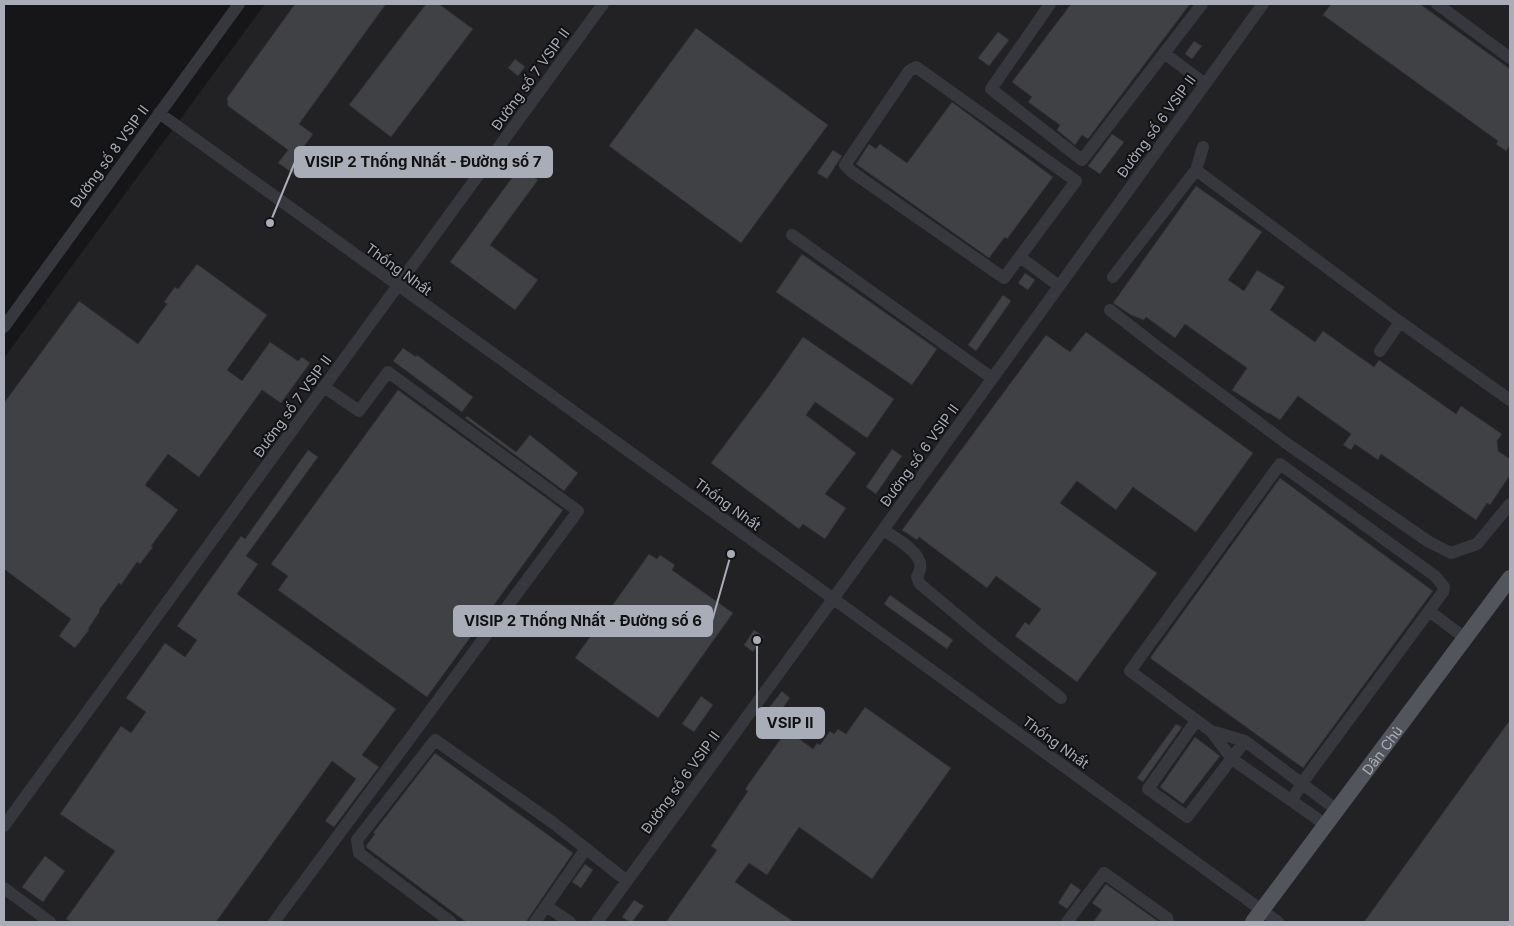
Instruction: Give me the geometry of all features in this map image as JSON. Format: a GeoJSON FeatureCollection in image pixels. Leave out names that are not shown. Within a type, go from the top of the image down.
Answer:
{"type":"FeatureCollection","features":[{"type":"Feature","properties":{"kind":"main road","name":"Dân Chủ"},"geometry":{"type":"LineString","coordinates":[[1258,916],[1510,578]]}},
{"type":"Feature","properties":{"kind":"street","name":"Đường số 8 VSIP II"},"geometry":{"type":"LineString","coordinates":[[4,327],[239,4]]}},
{"type":"Feature","properties":{"kind":"street","name":"Đường số 7 VSIP II"},"geometry":{"type":"LineString","coordinates":[[4,826],[603,4]]}},
{"type":"Feature","properties":{"kind":"street"},"geometry":{"type":"LineString","coordinates":[[1050,4],[991,89],[1082,160],[1202,4]]}},
{"type":"Feature","properties":{"kind":"street","name":"Đường số 6 VSIP II"},"geometry":{"type":"LineString","coordinates":[[597,922],[1263,4]]}},
{"type":"Feature","properties":{"kind":"street"},"geometry":{"type":"LineString","coordinates":[[1436,4],[1510,58]]}},
{"type":"Feature","properties":{"kind":"street"},"geometry":{"type":"LineString","coordinates":[[1164,53],[1205,84]]}},
{"type":"Feature","properties":{"kind":"street"},"geometry":{"type":"LineString","coordinates":[[916,67],[1076,181],[1020,258],[1004,278],[852,172],[845,165],[909,71],[916,67]]}},
{"type":"Feature","properties":{"kind":"street","name":"Thống Nhất"},"geometry":{"type":"LineString","coordinates":[[159,113],[833,599],[1258,916],[1278,922]]}},
{"type":"Feature","properties":{"kind":"street"},"geometry":{"type":"LineString","coordinates":[[1113,277],[1196,170],[1203,147]]}},
{"type":"Feature","properties":{"kind":"street"},"geometry":{"type":"LineString","coordinates":[[1196,170],[1400,322],[1510,400]]}},
{"type":"Feature","properties":{"kind":"street"},"geometry":{"type":"LineString","coordinates":[[792,235],[992,378]]}},
{"type":"Feature","properties":{"kind":"street"},"geometry":{"type":"LineString","coordinates":[[1020,258],[1059,286]]}},
{"type":"Feature","properties":{"kind":"street"},"geometry":{"type":"LineString","coordinates":[[1110,310],[1286,443],[1429,542],[1451,553],[1477,544],[1510,504]]}},
{"type":"Feature","properties":{"kind":"street"},"geometry":{"type":"LineString","coordinates":[[1380,351],[1400,322]]}},
{"type":"Feature","properties":{"kind":"street"},"geometry":{"type":"LineString","coordinates":[[274,922],[578,511],[388,372],[359,411],[324,387]]}},
{"type":"Feature","properties":{"kind":"street"},"geometry":{"type":"LineString","coordinates":[[1292,800],[1302,783],[1443,592],[1444,587],[1435,576],[1280,464],[1130,671],[1211,731],[1245,742],[1302,783],[1337,810]]}},
{"type":"Feature","properties":{"kind":"street"},"geometry":{"type":"LineString","coordinates":[[883,530],[909,547],[916,555],[920,562],[917,577],[920,584],[1061,698]]}},
{"type":"Feature","properties":{"kind":"street"},"geometry":{"type":"LineString","coordinates":[[1429,611],[1466,638]]}},
{"type":"Feature","properties":{"kind":"street"},"geometry":{"type":"LineString","coordinates":[[1196,721],[1148,789],[1187,817],[1245,742]]}},
{"type":"Feature","properties":{"kind":"street"},"geometry":{"type":"LineString","coordinates":[[1211,731],[1232,759],[1326,825]]}},
{"type":"Feature","properties":{"kind":"street"},"geometry":{"type":"LineString","coordinates":[[451,922],[359,853],[357,840],[435,740],[552,822],[627,881]]}},
{"type":"Feature","properties":{"kind":"street"},"geometry":{"type":"LineString","coordinates":[[535,922],[586,850]]}},
{"type":"Feature","properties":{"kind":"street"},"geometry":{"type":"LineString","coordinates":[[1068,922],[1104,873],[1167,918],[1168,922]]}},
{"type":"Feature","properties":{"kind":"street"},"geometry":{"type":"LineString","coordinates":[[4,888],[50,922]]}},
{"type":"Feature","properties":{"kind":"street"},"geometry":{"type":"LineString","coordinates":[[546,906],[570,922]]}},
{"type":"Feature","properties":{"kind":"shaded area"},"geometry":{"type":"Polygon","coordinates":[[[265,4],[1510,4],[1510,922],[4,922],[4,358],[265,4]]]}},
{"type":"Feature","properties":{"kind":"building"},"geometry":{"type":"Polygon","coordinates":[[[295,4],[386,4],[299,124],[313,134],[294,160],[303,167],[297,176],[278,163],[288,150],[228,106],[227,98],[295,4]]]}},
{"type":"Feature","properties":{"kind":"building"},"geometry":{"type":"Polygon","coordinates":[[[426,4],[439,4],[473,29],[391,137],[349,105],[426,4]]]}},
{"type":"Feature","properties":{"kind":"building"},"geometry":{"type":"Polygon","coordinates":[[[1071,4],[1190,4],[1088,139],[1082,135],[1075,145],[1057,130],[1060,125],[1028,102],[1032,97],[1012,82],[1071,4]]]}},
{"type":"Feature","properties":{"kind":"building"},"geometry":{"type":"Polygon","coordinates":[[[1331,4],[1420,4],[1510,69],[1510,145],[1506,151],[1496,144],[1498,141],[1323,15],[1331,4]]]}},
{"type":"Feature","properties":{"kind":"building"},"geometry":{"type":"Polygon","coordinates":[[[696,28],[828,125],[741,243],[609,146],[696,28]]]}},
{"type":"Feature","properties":{"kind":"building"},"geometry":{"type":"Polygon","coordinates":[[[998,32],[1009,40],[989,66],[978,58],[998,32]]]}},
{"type":"Feature","properties":{"kind":"building"},"geometry":{"type":"Polygon","coordinates":[[[1194,41],[1202,46],[1192,59],[1185,54],[1194,41]]]}},
{"type":"Feature","properties":{"kind":"building"},"geometry":{"type":"Polygon","coordinates":[[[515,59],[525,67],[518,76],[508,68],[515,59]]]}},
{"type":"Feature","properties":{"kind":"building"},"geometry":{"type":"Polygon","coordinates":[[[952,102],[1053,177],[1007,239],[1005,237],[989,258],[856,164],[869,144],[876,149],[880,144],[907,163],[952,102]]]}},
{"type":"Feature","properties":{"kind":"building"},"geometry":{"type":"Polygon","coordinates":[[[1112,134],[1124,142],[1100,174],[1088,166],[1112,134]]]}},
{"type":"Feature","properties":{"kind":"building"},"geometry":{"type":"Polygon","coordinates":[[[833,150],[842,156],[827,179],[817,173],[833,150]]]}},
{"type":"Feature","properties":{"kind":"building"},"geometry":{"type":"Polygon","coordinates":[[[520,167],[538,180],[490,245],[538,280],[515,310],[450,262],[520,167]]]}},
{"type":"Feature","properties":{"kind":"building"},"geometry":{"type":"Polygon","coordinates":[[[1196,186],[1262,232],[1228,280],[1244,291],[1257,270],[1285,287],[1270,310],[1315,342],[1323,331],[1374,367],[1379,360],[1456,414],[1461,406],[1502,434],[1497,441],[1498,451],[1510,459],[1510,475],[1490,505],[1487,503],[1476,520],[1381,454],[1378,460],[1355,444],[1351,450],[1343,445],[1351,434],[1298,396],[1280,420],[1232,390],[1247,368],[1185,324],[1175,338],[1146,317],[1144,320],[1131,315],[1113,303],[1196,186]]]}},
{"type":"Feature","properties":{"kind":"building"},"geometry":{"type":"Polygon","coordinates":[[[802,254],[937,349],[912,385],[776,292],[802,254]]]}},
{"type":"Feature","properties":{"kind":"building"},"geometry":{"type":"Polygon","coordinates":[[[197,264],[267,315],[227,370],[242,381],[270,342],[298,361],[302,357],[310,363],[281,403],[262,390],[199,477],[168,454],[145,485],[178,510],[140,564],[137,562],[121,585],[119,583],[99,610],[89,630],[75,648],[59,636],[71,619],[4,569],[4,403],[79,301],[138,344],[167,304],[164,302],[175,287],[178,289],[197,264]]]}},
{"type":"Feature","properties":{"kind":"building"},"geometry":{"type":"Polygon","coordinates":[[[1025,273],[1035,280],[1028,290],[1018,283],[1025,273]]]}},
{"type":"Feature","properties":{"kind":"building"},"geometry":{"type":"Polygon","coordinates":[[[1003,295],[1011,301],[976,351],[968,345],[1003,295]]]}},
{"type":"Feature","properties":{"kind":"building"},"geometry":{"type":"Polygon","coordinates":[[[1086,332],[1253,453],[1196,532],[1133,487],[1116,510],[1077,481],[1060,503],[1157,573],[1077,682],[1015,636],[1025,622],[1029,625],[1041,609],[996,576],[987,588],[919,537],[917,540],[902,530],[1046,335],[1070,352],[1086,332]]]}},
{"type":"Feature","properties":{"kind":"building"},"geometry":{"type":"Polygon","coordinates":[[[803,337],[894,399],[867,438],[815,402],[806,415],[856,453],[825,494],[846,508],[825,539],[803,524],[799,529],[711,463],[803,337]]]}},
{"type":"Feature","properties":{"kind":"building"},"geometry":{"type":"Polygon","coordinates":[[[403,348],[416,357],[417,355],[473,397],[462,412],[393,361],[403,348]]]}},
{"type":"Feature","properties":{"kind":"building"},"geometry":{"type":"Polygon","coordinates":[[[398,390],[563,510],[427,697],[278,590],[288,576],[271,564],[398,390]]]}},
{"type":"Feature","properties":{"kind":"building"},"geometry":{"type":"Polygon","coordinates":[[[467,416],[516,452],[530,435],[578,473],[564,491],[465,418],[467,416]]]}},
{"type":"Feature","properties":{"kind":"building"},"geometry":{"type":"Polygon","coordinates":[[[892,449],[902,456],[876,494],[866,487],[892,449]]]}},
{"type":"Feature","properties":{"kind":"building"},"geometry":{"type":"Polygon","coordinates":[[[308,450],[318,457],[246,556],[258,564],[237,594],[396,709],[362,755],[379,767],[334,827],[325,821],[356,779],[332,761],[216,922],[72,922],[66,919],[115,851],[60,814],[121,726],[131,733],[146,712],[126,698],[165,643],[185,657],[197,640],[177,626],[241,536],[245,539],[308,450]]]}},
{"type":"Feature","properties":{"kind":"building"},"geometry":{"type":"Polygon","coordinates":[[[1280,478],[1433,591],[1303,768],[1150,658],[1280,478]]]}},
{"type":"Feature","properties":{"kind":"building"},"geometry":{"type":"Polygon","coordinates":[[[649,554],[657,559],[660,555],[675,565],[672,570],[733,613],[658,718],[575,658],[649,554]]]}},
{"type":"Feature","properties":{"kind":"building"},"geometry":{"type":"Polygon","coordinates":[[[890,595],[953,640],[947,649],[884,604],[890,595]]]}},
{"type":"Feature","properties":{"kind":"building"},"geometry":{"type":"Polygon","coordinates":[[[754,630],[764,637],[753,652],[744,645],[754,630]]]}},
{"type":"Feature","properties":{"kind":"building"},"geometry":{"type":"Polygon","coordinates":[[[782,691],[790,698],[777,716],[768,709],[782,691]]]}},
{"type":"Feature","properties":{"kind":"building"},"geometry":{"type":"Polygon","coordinates":[[[701,696],[713,705],[694,732],[682,724],[701,696]]]}},
{"type":"Feature","properties":{"kind":"building"},"geometry":{"type":"Polygon","coordinates":[[[865,707],[951,768],[872,879],[799,827],[767,875],[749,863],[735,882],[794,922],[666,922],[717,850],[711,846],[748,791],[745,789],[787,730],[813,749],[817,743],[820,745],[830,731],[834,734],[838,729],[846,734],[865,707]]]}},
{"type":"Feature","properties":{"kind":"building"},"geometry":{"type":"Polygon","coordinates":[[[1510,720],[1510,922],[1364,922],[1510,720]]]}},
{"type":"Feature","properties":{"kind":"building"},"geometry":{"type":"Polygon","coordinates":[[[1176,724],[1182,727],[1143,782],[1137,778],[1176,724]]]}},
{"type":"Feature","properties":{"kind":"building"},"geometry":{"type":"Polygon","coordinates":[[[1195,737],[1220,756],[1183,804],[1160,787],[1195,737]]]}},
{"type":"Feature","properties":{"kind":"building"},"geometry":{"type":"Polygon","coordinates":[[[435,753],[573,853],[526,922],[466,922],[367,848],[366,846],[375,834],[373,833],[435,753]]]}},
{"type":"Feature","properties":{"kind":"building"},"geometry":{"type":"Polygon","coordinates":[[[45,856],[65,871],[43,902],[22,887],[45,856]]]}},
{"type":"Feature","properties":{"kind":"building"},"geometry":{"type":"Polygon","coordinates":[[[585,864],[593,870],[581,888],[572,882],[585,864]]]}},
{"type":"Feature","properties":{"kind":"building"},"geometry":{"type":"Polygon","coordinates":[[[1071,883],[1081,890],[1067,909],[1058,903],[1071,883]]]}},
{"type":"Feature","properties":{"kind":"building"},"geometry":{"type":"Polygon","coordinates":[[[1106,884],[1159,922],[1093,922],[1102,910],[1092,903],[1106,884]]]}},
{"type":"Feature","properties":{"kind":"building"},"geometry":{"type":"Polygon","coordinates":[[[634,900],[644,906],[632,922],[630,922],[622,917],[634,900]]]}},
{"type":"Feature","properties":{"kind":"place","name":"VISIP 2 Thống Nhất - Đường số 7"},"geometry":{"type":"Point","coordinates":[270,223]}},
{"type":"Feature","properties":{"kind":"place","name":"VISIP 2 Thống Nhất - Đường số 6"},"geometry":{"type":"Point","coordinates":[731,554]}},
{"type":"Feature","properties":{"kind":"place","name":"VSIP II"},"geometry":{"type":"Point","coordinates":[757,640]}}]}
